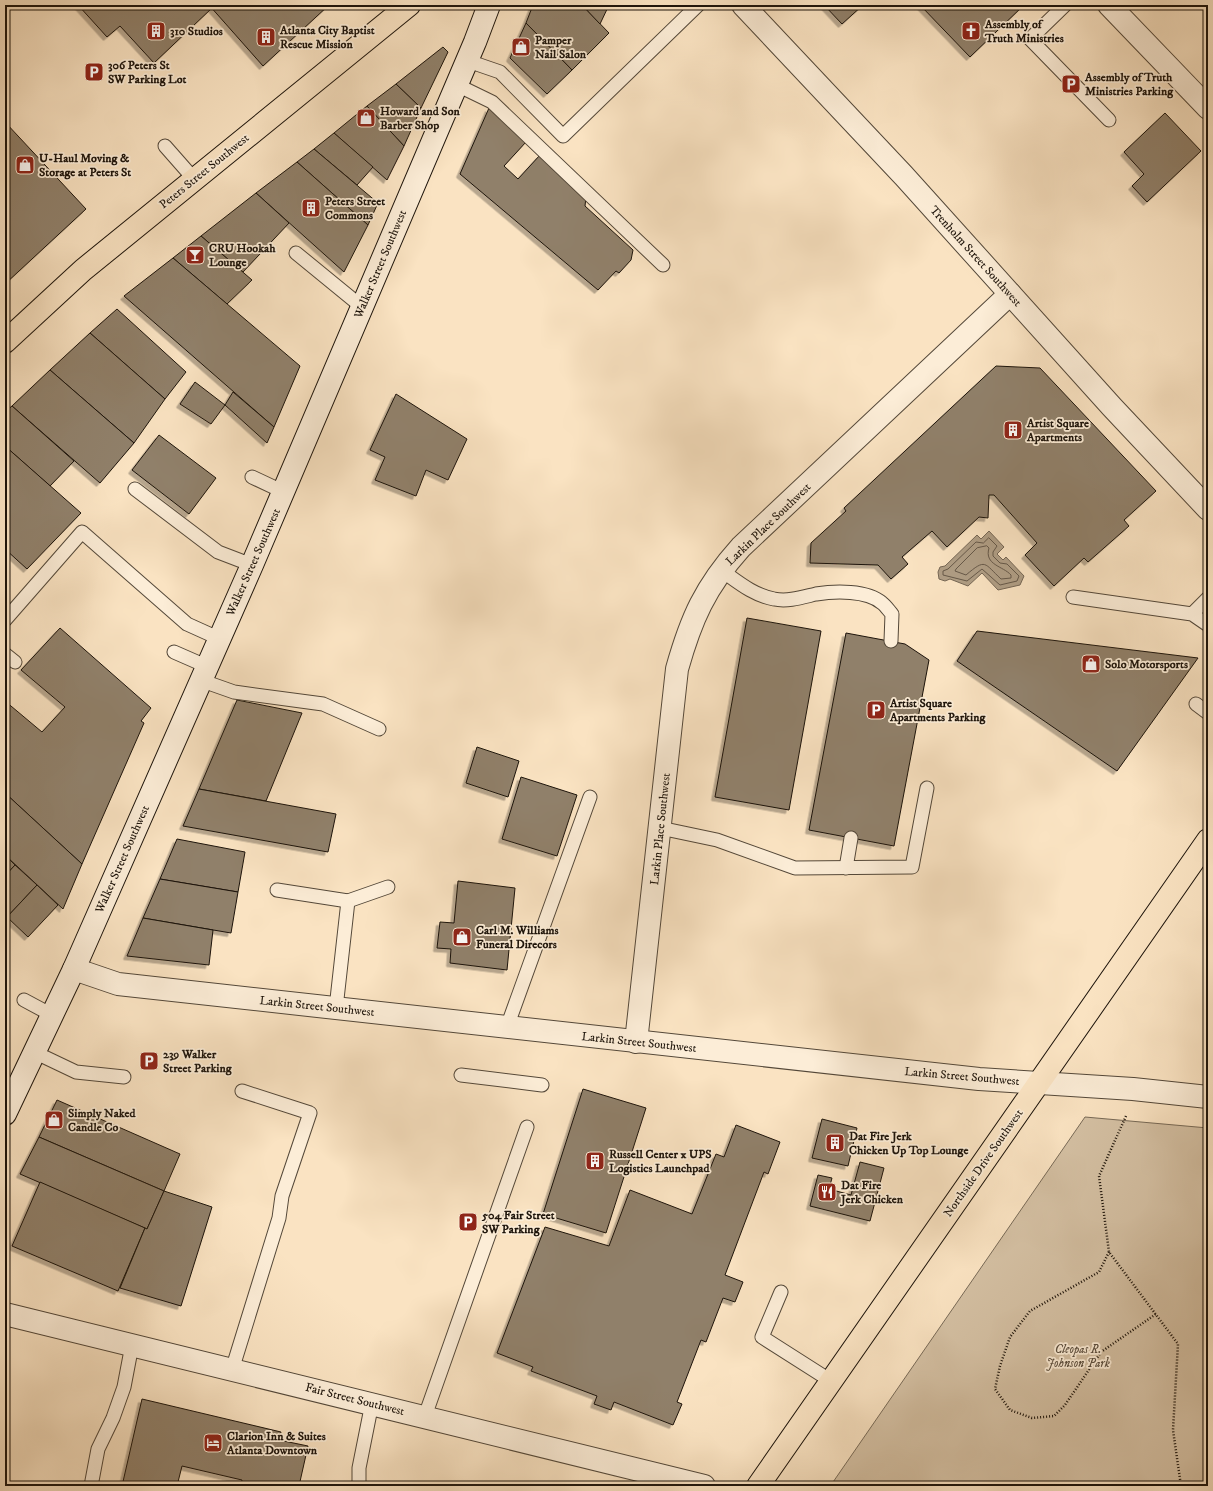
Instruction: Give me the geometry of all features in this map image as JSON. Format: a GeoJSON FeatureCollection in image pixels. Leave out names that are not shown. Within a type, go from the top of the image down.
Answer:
{"type":"FeatureCollection","features":[{"type":"Feature","properties":{"kind":"main road","name":"Peters Street Southwest"},"geometry":{"type":"LineString","coordinates":[[5,342],[83,270],[409,5]]}},
{"type":"Feature","properties":{"kind":"main road","name":"Northside Drive Southwest"},"geometry":{"type":"LineString","coordinates":[[758,1486],[1208,840]]}},
{"type":"Feature","properties":{"kind":"street","name":"Walker Street Southwest"},"geometry":{"type":"LineString","coordinates":[[5,1114],[74,968],[218,638],[284,492],[468,61],[489,5]]}},
{"type":"Feature","properties":{"kind":"street","name":"Trenholm Street Southwest"},"geometry":{"type":"LineString","coordinates":[[743,5],[904,176],[1010,294],[1208,509]]}},
{"type":"Feature","properties":{"kind":"street"},"geometry":{"type":"LineString","coordinates":[[1109,5],[1208,108]]}},
{"type":"Feature","properties":{"kind":"street","name":"Larkin Place Southwest"},"geometry":{"type":"LineString","coordinates":[[636,1042],[677,670],[687,632],[702,601],[721,570],[741,547],[1010,294]]}},
{"type":"Feature","properties":{"kind":"street","name":"Larkin Street Southwest"},"geometry":{"type":"LineString","coordinates":[[74,968],[118,984],[979,1079],[1039,1082],[1208,1097]]}},
{"type":"Feature","properties":{"kind":"street","name":"Fair Street Southwest"},"geometry":{"type":"LineString","coordinates":[[5,1314],[425,1416],[704,1486]]}},
{"type":"Feature","properties":{"kind":"lane"},"geometry":{"type":"LineString","coordinates":[[468,61],[500,72],[563,136],[698,5]]}},
{"type":"Feature","properties":{"kind":"lane"},"geometry":{"type":"LineString","coordinates":[[1065,5],[1030,39],[1108,120]]}},
{"type":"Feature","properties":{"kind":"lane"},"geometry":{"type":"LineString","coordinates":[[457,85],[492,102],[663,264]]}},
{"type":"Feature","properties":{"kind":"lane"},"geometry":{"type":"LineString","coordinates":[[165,146],[194,179]]}},
{"type":"Feature","properties":{"kind":"lane"},"geometry":{"type":"LineString","coordinates":[[296,253],[362,307]]}},
{"type":"Feature","properties":{"kind":"lane"},"geometry":{"type":"LineString","coordinates":[[252,477],[284,492]]}},
{"type":"Feature","properties":{"kind":"lane"},"geometry":{"type":"LineString","coordinates":[[136,489],[218,552],[252,565]]}},
{"type":"Feature","properties":{"kind":"lane"},"geometry":{"type":"LineString","coordinates":[[5,620],[82,532],[187,624],[218,638]]}},
{"type":"Feature","properties":{"kind":"lane"},"geometry":{"type":"LineString","coordinates":[[721,570],[754,593],[775,600],[797,599],[817,594],[841,592],[862,594],[881,602],[892,614],[891,641]]}},
{"type":"Feature","properties":{"kind":"lane"},"geometry":{"type":"LineString","coordinates":[[1074,597],[1192,614],[1208,625]]}},
{"type":"Feature","properties":{"kind":"lane"},"geometry":{"type":"LineString","coordinates":[[1192,614],[1208,598]]}},
{"type":"Feature","properties":{"kind":"lane"},"geometry":{"type":"LineString","coordinates":[[174,652],[203,673],[234,692],[323,704],[379,729]]}},
{"type":"Feature","properties":{"kind":"lane"},"geometry":{"type":"LineString","coordinates":[[1196,704],[1208,713]]}},
{"type":"Feature","properties":{"kind":"lane"},"geometry":{"type":"LineString","coordinates":[[660,828],[717,840],[795,868],[912,867],[927,788]]}},
{"type":"Feature","properties":{"kind":"lane"},"geometry":{"type":"LineString","coordinates":[[507,1027],[590,797]]}},
{"type":"Feature","properties":{"kind":"lane"},"geometry":{"type":"LineString","coordinates":[[846,868],[851,838]]}},
{"type":"Feature","properties":{"kind":"lane"},"geometry":{"type":"LineString","coordinates":[[277,890],[348,901],[388,887]]}},
{"type":"Feature","properties":{"kind":"lane"},"geometry":{"type":"LineString","coordinates":[[336,1008],[348,901]]}},
{"type":"Feature","properties":{"kind":"lane"},"geometry":{"type":"LineString","coordinates":[[24,1000],[52,1015]]}},
{"type":"Feature","properties":{"kind":"lane"},"geometry":{"type":"LineString","coordinates":[[34,1052],[76,1072],[124,1077]]}},
{"type":"Feature","properties":{"kind":"lane"},"geometry":{"type":"LineString","coordinates":[[461,1075],[542,1085]]}},
{"type":"Feature","properties":{"kind":"lane"},"geometry":{"type":"LineString","coordinates":[[232,1370],[279,1218],[282,1196],[310,1113],[242,1091]]}},
{"type":"Feature","properties":{"kind":"lane"},"geometry":{"type":"LineString","coordinates":[[425,1416],[527,1127]]}},
{"type":"Feature","properties":{"kind":"lane"},"geometry":{"type":"LineString","coordinates":[[781,1292],[762,1337],[831,1380]]}},
{"type":"Feature","properties":{"kind":"lane"},"geometry":{"type":"LineString","coordinates":[[91,1486],[98,1449],[114,1418],[127,1374],[132,1345]]}},
{"type":"Feature","properties":{"kind":"lane"},"geometry":{"type":"LineString","coordinates":[[359,1486],[359,1468],[372,1403]]}},
{"type":"Feature","properties":{"kind":"path"},"geometry":{"type":"LineString","coordinates":[[1126,1116],[1099,1176],[1109,1252],[1178,1344],[1173,1430],[1181,1486]]}},
{"type":"Feature","properties":{"kind":"path"},"geometry":{"type":"LineString","coordinates":[[1109,1252],[1099,1272],[1030,1311],[1010,1337],[1000,1366],[996,1389],[1010,1410],[1032,1418],[1054,1416],[1065,1405],[1101,1352],[1156,1314]]}},
{"type":"Feature","properties":{"kind":"green space","name":"Cleopas R. Johnson Park"},"geometry":{"type":"Polygon","coordinates":[[[1085,1117],[1208,1128],[1208,1486],[831,1485],[1085,1117]]]}},
{"type":"Feature","properties":{"kind":"water"},"geometry":{"type":"Polygon","coordinates":[[[989,531],[1004,547],[997,554],[1003,560],[1006,557],[1024,576],[1020,585],[998,590],[982,573],[968,586],[950,579],[945,581],[939,579],[938,572],[940,567],[945,566],[977,535],[981,539],[989,531]]]}},
{"type":"Feature","properties":{"kind":"building","name":"310 Studios"},"geometry":{"type":"Polygon","coordinates":[[[78,5],[209,5],[212,8],[154,63],[120,26],[107,37],[78,5]]]}},
{"type":"Feature","properties":{"kind":"building","name":"Atlanta City Baptist Rescue Mission"},"geometry":{"type":"Polygon","coordinates":[[[209,5],[329,5],[263,66],[209,5]]]}},
{"type":"Feature","properties":{"kind":"building"},"geometry":{"type":"Polygon","coordinates":[[[533,5],[582,5],[609,33],[572,70],[526,23],[533,5]]]}},
{"type":"Feature","properties":{"kind":"building"},"geometry":{"type":"Polygon","coordinates":[[[582,5],[609,5],[600,24],[582,5]]]}},
{"type":"Feature","properties":{"kind":"building"},"geometry":{"type":"Polygon","coordinates":[[[824,5],[863,5],[842,24],[824,5]]]}},
{"type":"Feature","properties":{"kind":"building","name":"Assembly of Truth Ministries"},"geometry":{"type":"Polygon","coordinates":[[[920,5],[1024,5],[970,57],[920,5]]]}},
{"type":"Feature","properties":{"kind":"building"},"geometry":{"type":"Polygon","coordinates":[[[526,23],[572,70],[547,94],[510,58],[526,23]]]}},
{"type":"Feature","properties":{"kind":"building"},"geometry":{"type":"Polygon","coordinates":[[[443,47],[448,52],[421,108],[396,84],[443,47]]]}},
{"type":"Feature","properties":{"kind":"building"},"geometry":{"type":"Polygon","coordinates":[[[396,84],[421,108],[404,146],[367,106],[396,84]]]}},
{"type":"Feature","properties":{"kind":"building"},"geometry":{"type":"Polygon","coordinates":[[[367,106],[404,146],[387,180],[334,133],[367,106]]]}},
{"type":"Feature","properties":{"kind":"building"},"geometry":{"type":"Polygon","coordinates":[[[489,108],[526,142],[504,166],[518,179],[540,155],[586,197],[585,206],[633,250],[631,260],[619,273],[616,271],[598,290],[460,174],[489,108]]]}},
{"type":"Feature","properties":{"kind":"building"},"geometry":{"type":"Polygon","coordinates":[[[1165,113],[1201,151],[1147,202],[1132,186],[1144,174],[1124,152],[1165,113]]]}},
{"type":"Feature","properties":{"kind":"building","name":"U-Haul Moving & Storage at Peters St"},"geometry":{"type":"Polygon","coordinates":[[[5,122],[86,209],[5,284],[5,122]]]}},
{"type":"Feature","properties":{"kind":"building"},"geometry":{"type":"Polygon","coordinates":[[[334,133],[373,167],[357,185],[314,149],[334,133]]]}},
{"type":"Feature","properties":{"kind":"building"},"geometry":{"type":"Polygon","coordinates":[[[314,149],[378,203],[368,225],[297,162],[314,149]]]}},
{"type":"Feature","properties":{"kind":"building","name":"Peters Street Commons"},"geometry":{"type":"Polygon","coordinates":[[[297,162],[368,225],[344,272],[256,193],[297,162]]]}},
{"type":"Feature","properties":{"kind":"building"},"geometry":{"type":"Polygon","coordinates":[[[256,193],[289,223],[243,272],[201,236],[256,193]]]}},
{"type":"Feature","properties":{"kind":"building"},"geometry":{"type":"Polygon","coordinates":[[[201,236],[252,280],[227,304],[173,258],[201,236]]]}},
{"type":"Feature","properties":{"kind":"building"},"geometry":{"type":"Polygon","coordinates":[[[173,258],[300,366],[274,427],[124,296],[173,258]]]}},
{"type":"Feature","properties":{"kind":"building"},"geometry":{"type":"Polygon","coordinates":[[[117,309],[186,372],[165,399],[90,333],[117,309]]]}},
{"type":"Feature","properties":{"kind":"building"},"geometry":{"type":"Polygon","coordinates":[[[90,333],[165,399],[134,443],[50,370],[90,333]]]}},
{"type":"Feature","properties":{"kind":"building","name":"Artist Square Apartments"},"geometry":{"type":"Polygon","coordinates":[[[996,366],[1040,368],[1156,491],[1124,520],[1129,526],[1088,562],[1084,558],[1054,586],[1025,555],[1037,543],[994,495],[989,495],[988,518],[979,517],[947,547],[932,531],[902,557],[908,564],[891,579],[878,565],[810,563],[811,543],[846,511],[844,508],[996,366]]]}},
{"type":"Feature","properties":{"kind":"building"},"geometry":{"type":"Polygon","coordinates":[[[50,370],[134,443],[100,483],[12,406],[50,370]]]}},
{"type":"Feature","properties":{"kind":"building"},"geometry":{"type":"Polygon","coordinates":[[[195,382],[225,405],[211,424],[180,404],[195,382]]]}},
{"type":"Feature","properties":{"kind":"building"},"geometry":{"type":"Polygon","coordinates":[[[233,392],[274,427],[267,443],[225,405],[233,392]]]}},
{"type":"Feature","properties":{"kind":"building"},"geometry":{"type":"Polygon","coordinates":[[[396,394],[467,439],[448,480],[426,470],[416,496],[375,480],[385,457],[370,450],[396,394]]]}},
{"type":"Feature","properties":{"kind":"building"},"geometry":{"type":"Polygon","coordinates":[[[12,406],[74,461],[50,486],[5,446],[5,412],[12,406]]]}},
{"type":"Feature","properties":{"kind":"building"},"geometry":{"type":"Polygon","coordinates":[[[159,435],[216,478],[189,514],[132,470],[159,435]]]}},
{"type":"Feature","properties":{"kind":"building"},"geometry":{"type":"Polygon","coordinates":[[[5,446],[81,513],[27,569],[5,549],[5,446]]]}},
{"type":"Feature","properties":{"kind":"building"},"geometry":{"type":"Polygon","coordinates":[[[747,618],[821,631],[789,810],[715,797],[747,618]]]}},
{"type":"Feature","properties":{"kind":"building"},"geometry":{"type":"Polygon","coordinates":[[[60,628],[151,708],[141,721],[144,723],[82,864],[5,793],[5,701],[42,732],[65,707],[21,670],[60,628]]]}},
{"type":"Feature","properties":{"kind":"building"},"geometry":{"type":"Polygon","coordinates":[[[977,631],[1198,658],[1117,771],[957,661],[977,631]]]}},
{"type":"Feature","properties":{"kind":"building","name":"Artist Square Apartments Parking"},"geometry":{"type":"Polygon","coordinates":[[[846,633],[905,644],[929,660],[894,846],[809,830],[846,633]]]}},
{"type":"Feature","properties":{"kind":"building"},"geometry":{"type":"Polygon","coordinates":[[[237,700],[302,713],[266,801],[199,789],[237,700]]]}},
{"type":"Feature","properties":{"kind":"building"},"geometry":{"type":"Polygon","coordinates":[[[477,747],[519,761],[508,797],[466,783],[477,747]]]}},
{"type":"Feature","properties":{"kind":"building"},"geometry":{"type":"Polygon","coordinates":[[[521,777],[577,795],[557,856],[502,839],[521,777]]]}},
{"type":"Feature","properties":{"kind":"building"},"geometry":{"type":"Polygon","coordinates":[[[199,789],[336,814],[328,852],[183,826],[199,789]]]}},
{"type":"Feature","properties":{"kind":"building"},"geometry":{"type":"Polygon","coordinates":[[[5,793],[82,864],[63,909],[5,855],[5,793]]]}},
{"type":"Feature","properties":{"kind":"building"},"geometry":{"type":"Polygon","coordinates":[[[177,839],[245,852],[238,892],[160,879],[177,839]]]}},
{"type":"Feature","properties":{"kind":"building"},"geometry":{"type":"Polygon","coordinates":[[[5,855],[15,865],[5,876],[5,855]]]}},
{"type":"Feature","properties":{"kind":"building"},"geometry":{"type":"Polygon","coordinates":[[[15,865],[37,885],[7,917],[5,915],[5,876],[15,865]]]}},
{"type":"Feature","properties":{"kind":"building"},"geometry":{"type":"Polygon","coordinates":[[[160,879],[238,892],[231,933],[143,918],[160,879]]]}},
{"type":"Feature","properties":{"kind":"building"},"geometry":{"type":"Polygon","coordinates":[[[458,881],[515,888],[507,970],[450,963],[451,949],[437,948],[440,922],[454,923],[458,881]]]}},
{"type":"Feature","properties":{"kind":"building"},"geometry":{"type":"Polygon","coordinates":[[[37,885],[58,905],[28,937],[7,917],[37,885]]]}},
{"type":"Feature","properties":{"kind":"building"},"geometry":{"type":"Polygon","coordinates":[[[143,918],[213,930],[209,965],[127,956],[143,918]]]}},
{"type":"Feature","properties":{"kind":"building","name":"Russell Center x UPS Logistics Launchpad"},"geometry":{"type":"Polygon","coordinates":[[[583,1089],[646,1108],[606,1233],[543,1214],[583,1089]]]}},
{"type":"Feature","properties":{"kind":"building"},"geometry":{"type":"Polygon","coordinates":[[[57,1100],[180,1154],[164,1191],[39,1137],[57,1100]]]}},
{"type":"Feature","properties":{"kind":"building","name":"Dat Fire Jerk Chicken Up Top Lounge"},"geometry":{"type":"Polygon","coordinates":[[[822,1119],[857,1128],[848,1166],[812,1158],[822,1119]]]}},
{"type":"Feature","properties":{"kind":"building"},"geometry":{"type":"Polygon","coordinates":[[[736,1125],[780,1142],[768,1174],[764,1172],[725,1275],[743,1282],[735,1302],[723,1298],[706,1342],[701,1340],[677,1402],[682,1404],[673,1425],[614,1402],[611,1410],[594,1404],[597,1396],[531,1371],[533,1367],[497,1353],[545,1227],[609,1246],[630,1190],[692,1214],[716,1154],[724,1157],[736,1125]]]}},
{"type":"Feature","properties":{"kind":"building"},"geometry":{"type":"Polygon","coordinates":[[[39,1137],[164,1191],[147,1229],[20,1174],[39,1137]]]}},
{"type":"Feature","properties":{"kind":"building","name":"Dat Fire Jerk Chicken"},"geometry":{"type":"Polygon","coordinates":[[[860,1162],[884,1168],[870,1221],[810,1206],[818,1175],[832,1178],[829,1189],[851,1195],[860,1162]]]}},
{"type":"Feature","properties":{"kind":"building"},"geometry":{"type":"Polygon","coordinates":[[[40,1182],[145,1228],[118,1291],[12,1246],[40,1182]]]}},
{"type":"Feature","properties":{"kind":"building"},"geometry":{"type":"Polygon","coordinates":[[[164,1191],[212,1207],[181,1306],[120,1288],[145,1228],[147,1229],[164,1191]]]}},
{"type":"Feature","properties":{"kind":"building","name":"Clarion Inn & Suites Atlanta Downtown"},"geometry":{"type":"Polygon","coordinates":[[[142,1399],[281,1432],[279,1440],[308,1446],[299,1486],[241,1486],[242,1480],[182,1466],[177,1486],[122,1486],[142,1399]]]}},
{"type":"Feature","properties":{"kind":"place","name":"310 Studios"},"geometry":{"type":"Point","coordinates":[156,31]}},
{"type":"Feature","properties":{"kind":"place","name":"Assembly of Truth Ministries"},"geometry":{"type":"Point","coordinates":[971,31]}},
{"type":"Feature","properties":{"kind":"place","name":"Atlanta City Baptist Rescue Mission"},"geometry":{"type":"Point","coordinates":[266,37]}},
{"type":"Feature","properties":{"kind":"place","name":"Pamper Nail Salon"},"geometry":{"type":"Point","coordinates":[521,47]}},
{"type":"Feature","properties":{"kind":"place","name":"306 Peters St SW Parking Lot"},"geometry":{"type":"Point","coordinates":[94,72]}},
{"type":"Feature","properties":{"kind":"place","name":"Assembly of Truth Ministries Parking"},"geometry":{"type":"Point","coordinates":[1071,84]}},
{"type":"Feature","properties":{"kind":"place","name":"Howard and Son Barber Shop"},"geometry":{"type":"Point","coordinates":[366,118]}},
{"type":"Feature","properties":{"kind":"place","name":"U-Haul Moving & Storage at Peters St"},"geometry":{"type":"Point","coordinates":[25,165]}},
{"type":"Feature","properties":{"kind":"place","name":"Peters Street Commons"},"geometry":{"type":"Point","coordinates":[311,208]}},
{"type":"Feature","properties":{"kind":"place","name":"CRU Hookah Lounge"},"geometry":{"type":"Point","coordinates":[195,255]}},
{"type":"Feature","properties":{"kind":"place","name":"Artist Square Apartments"},"geometry":{"type":"Point","coordinates":[1013,430]}},
{"type":"Feature","properties":{"kind":"place","name":"Solo Motorsports"},"geometry":{"type":"Point","coordinates":[1091,664]}},
{"type":"Feature","properties":{"kind":"place","name":"Artist Square Apartments Parking"},"geometry":{"type":"Point","coordinates":[876,710]}},
{"type":"Feature","properties":{"kind":"place","name":"Carl M. Williams Funeral Direcors"},"geometry":{"type":"Point","coordinates":[462,937]}},
{"type":"Feature","properties":{"kind":"place","name":"239 Walker Street Parking"},"geometry":{"type":"Point","coordinates":[149,1061]}},
{"type":"Feature","properties":{"kind":"place","name":"Simply Naked Candle Co"},"geometry":{"type":"Point","coordinates":[54,1120]}},
{"type":"Feature","properties":{"kind":"place","name":"Dat Fire Jerk Chicken Up Top Lounge"},"geometry":{"type":"Point","coordinates":[835,1143]}},
{"type":"Feature","properties":{"kind":"place","name":"Russell Center x UPS Logistics Launchpad"},"geometry":{"type":"Point","coordinates":[595,1161]}},
{"type":"Feature","properties":{"kind":"place","name":"Dat Fire Jerk Chicken"},"geometry":{"type":"Point","coordinates":[827,1192]}},
{"type":"Feature","properties":{"kind":"place","name":"504 Fair Street SW Parking"},"geometry":{"type":"Point","coordinates":[468,1222]}},
{"type":"Feature","properties":{"kind":"place","name":"Clarion Inn & Suites Atlanta Downtown"},"geometry":{"type":"Point","coordinates":[213,1443]}}]}
